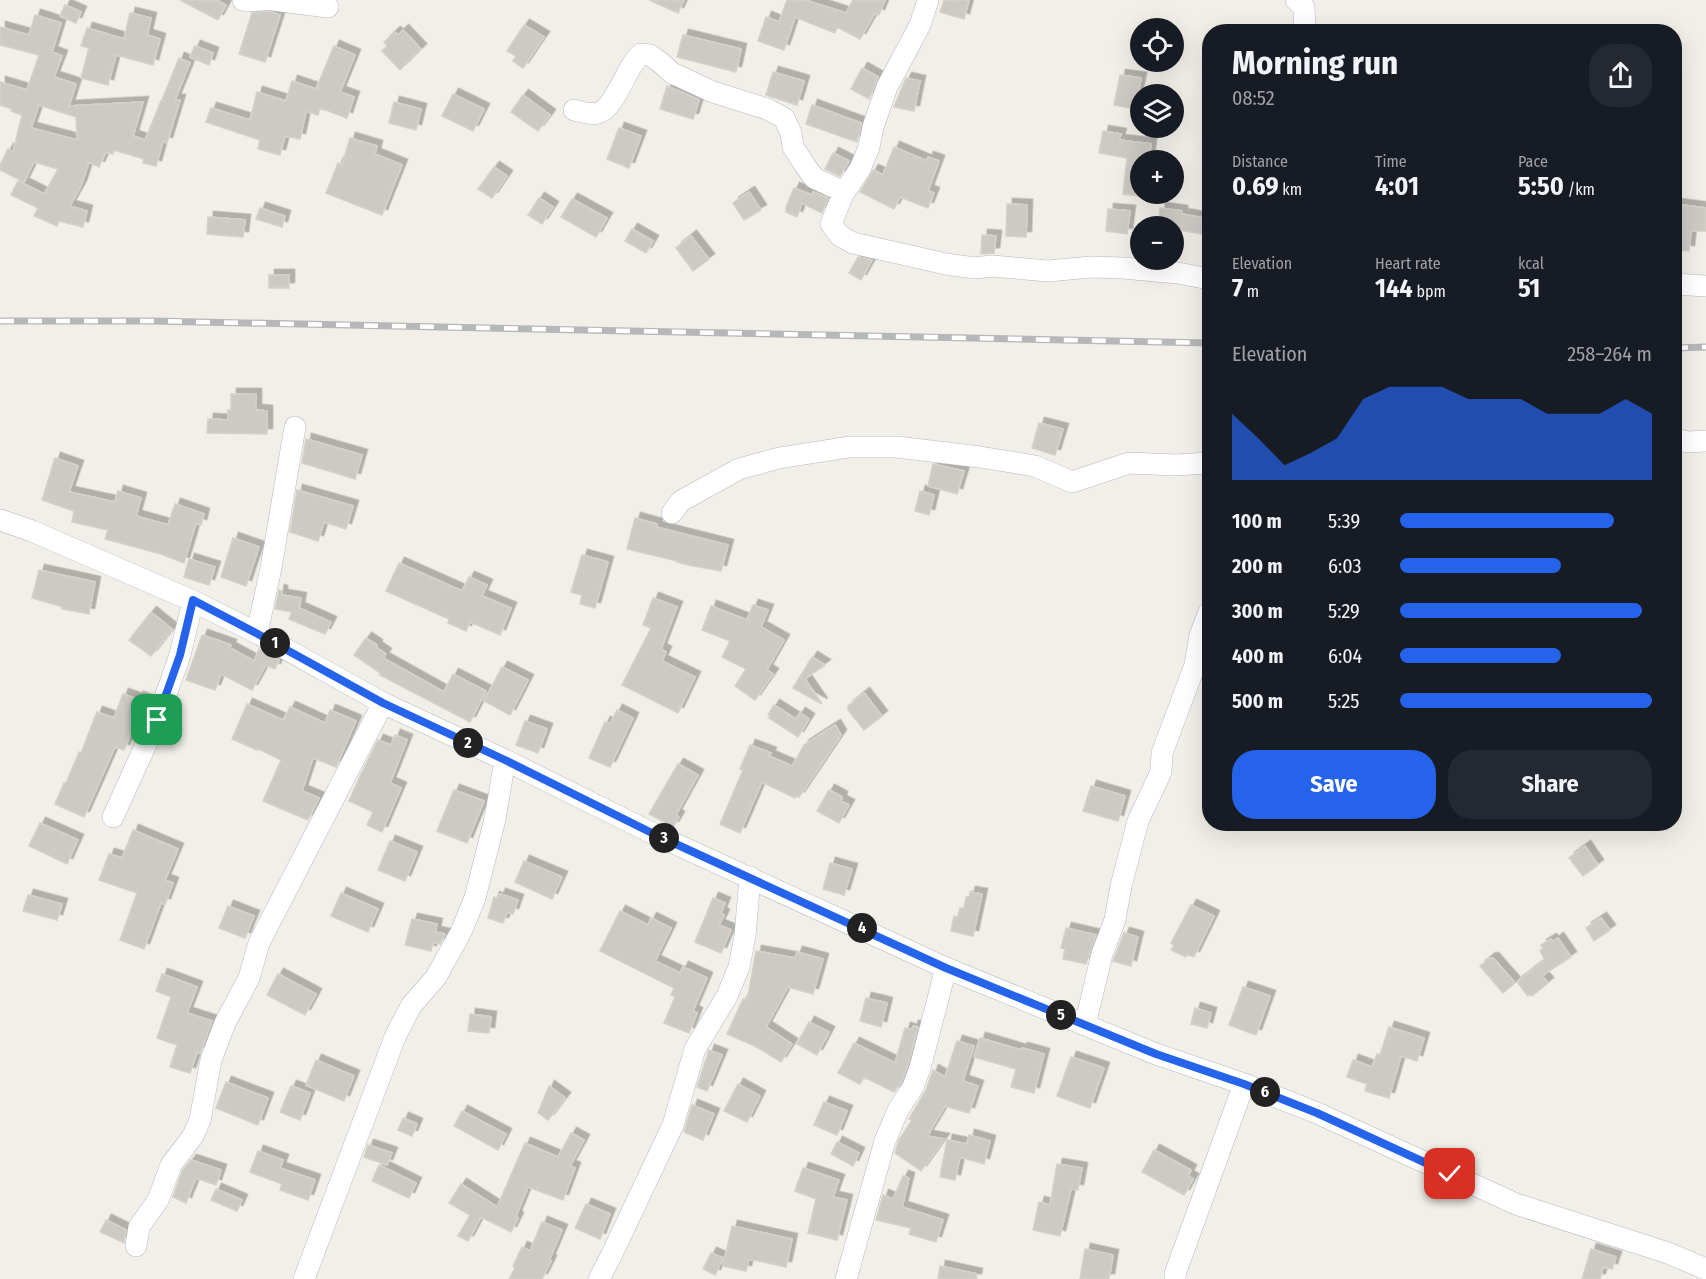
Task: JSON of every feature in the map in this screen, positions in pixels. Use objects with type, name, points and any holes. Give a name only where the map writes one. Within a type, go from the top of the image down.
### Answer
[{"type":"street","points":[[273,0],[328,8]]},
{"type":"street","points":[[928,0],[920,25],[887,87],[860,169],[843,194],[831,224],[840,236],[854,243],[896,253],[975,268],[992,266],[1048,271],[1091,267],[1123,268],[1202,278]]},
{"type":"street","points":[[1296,0],[1304,7],[1305,24]]},
{"type":"street","points":[[574,110],[598,113],[606,108],[637,58],[641,54],[650,55],[672,73],[713,92],[767,109],[784,118],[791,133],[793,147],[814,178],[840,190],[843,194]]},
{"type":"street","points":[[1682,284],[1706,286]]},
{"type":"street","points":[[256,633],[271,568],[295,427]]},
{"type":"street","points":[[1682,441],[1706,441]]},
{"type":"street","points":[[672,513],[681,501],[739,469],[779,458],[849,447],[897,447],[991,458],[1035,466],[1072,482],[1129,463],[1202,463]]},
{"type":"street","points":[[0,520],[32,531],[193,600],[383,703],[654,834],[946,968],[1156,1054],[1244,1084],[1317,1113],[1516,1204],[1658,1249],[1706,1269]]},
{"type":"street","points":[[113,817],[157,720],[180,655],[193,600]]},
{"type":"street","points":[[1085,1025],[1102,954],[1115,920],[1121,886],[1138,821],[1161,772],[1162,753],[1196,665],[1202,630]]},
{"type":"street","points":[[136,1246],[139,1227],[158,1200],[171,1165],[193,1136],[200,1120],[212,1060],[225,1023],[249,978],[259,943],[383,703]]},
{"type":"street","points":[[304,1279],[395,1037],[411,1006],[436,977],[461,932],[475,898],[495,819],[505,760]]},
{"type":"street","points":[[599,1279],[673,1125],[695,1049],[728,996],[739,967],[745,936],[750,877]]},
{"type":"street","points":[[846,1279],[885,1141],[898,1110],[913,1087],[920,1068],[946,968]]},
{"type":"street","points":[[1175,1279],[1244,1084]]},
{"type":"building","points":[[180,0],[216,0],[226,5],[218,20]]},
{"type":"building","points":[[649,0],[684,0],[678,13]]},
{"type":"building","points":[[787,0],[805,0],[846,13],[853,0],[885,0],[879,15],[875,13],[860,39],[837,27],[835,33],[795,17],[784,50],[758,41],[766,17],[779,22]]},
{"type":"building","points":[[944,0],[969,0],[964,19],[940,12]]},
{"type":"building","points":[[65,5],[81,12],[76,23],[60,16]]},
{"type":"building","points":[[268,11],[280,15],[265,62],[239,54],[252,13]]},
{"type":"building","points":[[130,13],[151,18],[147,35],[160,39],[153,65],[116,55],[108,85],[81,78],[89,48],[81,46],[87,28],[124,39]]},
{"type":"building","points":[[35,15],[61,23],[52,52],[62,56],[54,77],[76,84],[69,106],[143,102],[133,136],[145,140],[161,101],[166,101],[162,100],[179,58],[190,63],[175,100],[180,100],[167,143],[163,141],[156,166],[143,163],[144,159],[114,150],[113,154],[106,152],[99,167],[89,162],[81,186],[70,206],[87,211],[83,227],[59,221],[57,226],[34,216],[38,208],[11,195],[18,181],[44,194],[58,169],[34,162],[24,182],[0,170],[8,149],[13,152],[22,115],[0,105],[0,82],[27,90],[39,55],[0,45],[0,27],[29,35]],"holes":[[[39,105],[76,117],[77,140],[31,128]]]},
{"type":"building","points":[[524,25],[544,37],[523,68],[513,61],[516,56],[507,51]]},
{"type":"building","points":[[403,30],[421,49],[400,70],[382,51],[387,46],[384,42],[395,32],[398,35]]},
{"type":"building","points":[[683,35],[741,49],[736,72],[677,57]]},
{"type":"building","points":[[195,46],[213,53],[209,65],[190,57]]},
{"type":"building","points":[[334,46],[355,55],[340,92],[354,97],[347,118],[320,108],[318,115],[306,111],[300,139],[285,136],[280,155],[258,149],[260,140],[206,122],[211,108],[250,120],[257,92],[286,101],[292,81],[316,89]]},
{"type":"building","points":[[862,68],[878,77],[869,99],[851,89]]},
{"type":"building","points":[[773,72],[804,81],[797,105],[766,95]]},
{"type":"building","points":[[1120,75],[1141,78],[1140,84],[1130,84],[1130,108],[1114,105]]},
{"type":"building","points":[[906,78],[920,81],[914,111],[894,107]]},
{"type":"building","points":[[667,86],[699,100],[693,119],[660,109]]},
{"type":"building","points":[[453,94],[484,109],[473,131],[442,116]]},
{"type":"building","points":[[523,95],[550,115],[538,131],[511,112]]},
{"type":"building","points":[[394,102],[421,109],[416,130],[389,123]]},
{"type":"building","points":[[812,105],[861,123],[857,142],[806,124]]},
{"type":"building","points":[[619,128],[641,136],[629,168],[607,159]]},
{"type":"building","points":[[1103,131],[1121,134],[1119,140],[1151,144],[1150,150],[1130,150],[1130,195],[1123,194],[1127,158],[1099,153]]},
{"type":"building","points":[[350,138],[377,146],[375,154],[402,165],[382,215],[326,193],[338,163],[342,165]]},
{"type":"building","points":[[894,147],[927,161],[928,157],[939,161],[928,191],[934,193],[928,208],[900,197],[894,209],[860,192],[873,170],[883,175]]},
{"type":"building","points":[[833,153],[849,161],[840,176],[825,169]]},
{"type":"building","points":[[494,167],[507,176],[492,198],[478,189]]},
{"type":"building","points":[[794,188],[828,198],[822,213],[802,203],[797,217],[786,212]]},
{"type":"building","points":[[749,192],[761,210],[744,220],[733,203]]},
{"type":"building","points":[[539,198],[553,207],[542,224],[528,215]]},
{"type":"building","points":[[572,199],[607,218],[596,237],[561,217]]},
{"type":"building","points":[[1007,204],[1027,205],[1026,237],[1006,236]]},
{"type":"building","points":[[1682,205],[1706,208],[1706,231],[1691,231],[1689,251],[1682,251]]},
{"type":"building","points":[[260,208],[285,216],[282,227],[256,219]]},
{"type":"building","points":[[1160,208],[1182,211],[1182,214],[1202,218],[1202,234],[1184,231],[1184,216],[1159,216]]},
{"type":"building","points":[[1108,209],[1130,211],[1127,234],[1106,231]]},
{"type":"building","points":[[208,217],[245,220],[243,237],[207,234]]},
{"type":"building","points":[[632,229],[653,241],[646,253],[625,241]]},
{"type":"building","points":[[982,235],[996,236],[994,253],[981,254]]},
{"type":"building","points":[[691,236],[709,259],[693,271],[676,248]]},
{"type":"building","points":[[858,257],[872,260],[861,280],[849,273]]},
{"type":"building","points":[[269,275],[289,275],[289,288],[269,288]]},
{"type":"building","points":[[231,394],[256,394],[256,410],[267,411],[267,434],[207,433],[208,419],[228,420],[228,410],[231,410]]},
{"type":"building","points":[[1039,423],[1063,429],[1055,455],[1032,448]]},
{"type":"building","points":[[306,439],[362,455],[355,479],[302,463]]},
{"type":"building","points":[[55,458],[78,466],[69,492],[115,502],[118,491],[141,498],[136,516],[168,525],[175,504],[204,514],[201,525],[196,523],[184,563],[161,554],[105,539],[108,530],[72,522],[74,511],[42,500]]},
{"type":"building","points":[[933,464],[964,471],[957,494],[928,486]]},
{"type":"building","points":[[297,490],[353,506],[346,529],[324,522],[318,541],[290,532]]},
{"type":"building","points":[[920,491],[934,495],[929,515],[915,511]]},
{"type":"building","points":[[635,518],[657,524],[656,527],[728,545],[721,571],[627,549]]},
{"type":"building","points":[[233,538],[259,547],[246,586],[221,577]]},
{"type":"building","points":[[582,555],[608,562],[595,608],[580,604],[582,595],[571,592]]},
{"type":"building","points":[[189,559],[215,567],[209,585],[184,577]]},
{"type":"building","points":[[399,563],[462,591],[469,577],[487,585],[482,596],[511,608],[500,635],[470,622],[466,631],[448,623],[449,619],[386,591]]},
{"type":"building","points":[[39,570],[95,582],[89,614],[62,609],[63,607],[32,598]]},
{"type":"building","points":[[279,590],[282,591],[282,595],[301,598],[299,608],[331,622],[325,634],[289,619],[292,612],[275,609]]},
{"type":"building","points":[[653,598],[677,607],[661,649],[666,652],[662,661],[695,677],[678,713],[622,685],[651,628],[643,625]]},
{"type":"building","points":[[753,605],[768,610],[761,627],[784,640],[767,670],[773,674],[755,700],[735,686],[746,669],[722,657],[730,641],[702,630],[711,606],[747,620]]},
{"type":"building","points":[[151,612],[172,629],[151,656],[129,640]]},
{"type":"building","points":[[202,635],[231,645],[230,648],[254,661],[259,649],[279,660],[275,669],[266,665],[252,690],[221,674],[215,690],[186,680]]},
{"type":"building","points":[[366,638],[386,654],[383,658],[444,692],[453,674],[486,691],[470,722],[380,675],[354,655]]},
{"type":"building","points":[[812,657],[825,665],[805,679],[822,704],[793,688]]},
{"type":"building","points":[[502,667],[528,680],[510,715],[484,701]]},
{"type":"building","points":[[864,693],[882,716],[864,730],[848,710],[848,706]]},
{"type":"building","points":[[123,694],[150,702],[141,724],[136,722],[124,750],[115,747],[84,817],[55,804],[79,752],[81,753],[97,712],[114,718]]},
{"type":"building","points":[[247,704],[283,720],[290,707],[325,723],[330,710],[356,721],[336,767],[313,758],[302,791],[319,798],[308,820],[263,801],[281,760],[232,739]]},
{"type":"building","points":[[774,705],[796,719],[800,713],[809,719],[798,737],[769,718],[768,715]]},
{"type":"building","points":[[617,710],[633,718],[610,767],[589,758],[605,722],[610,724]]},
{"type":"building","points":[[525,721],[547,729],[538,753],[516,745]]},
{"type":"building","points":[[835,725],[841,735],[799,797],[795,798],[762,782],[740,833],[720,824],[743,770],[740,769],[750,745],[771,753],[769,756],[792,766],[804,745]]},
{"type":"building","points":[[395,735],[407,740],[390,783],[401,788],[382,832],[367,825],[373,812],[349,801],[378,740],[391,745]]},
{"type":"building","points":[[678,764],[698,775],[676,815],[679,817],[673,827],[649,814]]},
{"type":"building","points":[[1091,786],[1125,796],[1118,821],[1083,811]]},
{"type":"building","points":[[454,790],[484,801],[467,843],[437,831]]},
{"type":"building","points":[[829,790],[842,797],[841,801],[849,805],[839,823],[817,811]]},
{"type":"building","points":[[40,823],[78,840],[67,864],[29,846]]},
{"type":"building","points":[[133,830],[178,849],[165,880],[173,883],[165,904],[161,903],[144,949],[120,940],[137,893],[99,880],[109,854],[122,858]]},
{"type":"building","points":[[390,841],[417,852],[405,881],[378,870]]},
{"type":"building","points":[[1585,846],[1598,865],[1583,876],[1569,858]]},
{"type":"building","points":[[524,861],[562,877],[552,899],[515,882]]},
{"type":"building","points":[[830,863],[852,869],[844,895],[823,889]]},
{"type":"building","points":[[970,892],[982,894],[973,936],[951,931],[954,916],[958,917],[960,908],[964,908],[966,897],[969,897]]},
{"type":"building","points":[[341,893],[378,909],[368,932],[331,916]]},
{"type":"building","points":[[500,894],[518,900],[513,914],[507,912],[503,923],[488,918],[494,897],[498,899]]},
{"type":"building","points":[[28,895],[62,904],[57,920],[23,911]]},
{"type":"building","points":[[713,898],[725,903],[721,913],[724,915],[719,925],[731,930],[721,953],[695,942]]},
{"type":"building","points":[[1191,905],[1214,916],[1194,957],[1187,954],[1186,957],[1171,950],[1174,945],[1171,943]]},
{"type":"building","points":[[228,906],[254,916],[245,938],[219,928]]},
{"type":"building","points":[[620,911],[648,925],[651,918],[671,928],[655,961],[680,973],[683,967],[707,978],[693,1011],[697,1013],[689,1033],[664,1023],[675,997],[671,995],[674,988],[600,951]]},
{"type":"building","points":[[1601,918],[1610,930],[1594,941],[1586,928]]},
{"type":"building","points":[[412,919],[437,924],[435,932],[445,934],[440,944],[433,942],[431,951],[405,945]]},
{"type":"building","points":[[1066,928],[1096,935],[1086,964],[1063,959],[1065,949],[1061,948]]},
{"type":"building","points":[[1124,933],[1138,937],[1131,966],[1113,961]]},
{"type":"building","points":[[1558,938],[1571,957],[1544,974],[1543,977],[1548,983],[1532,996],[1530,994],[1528,996],[1517,982],[1545,960],[1540,951],[1543,948],[1541,945]]},
{"type":"building","points":[[756,951],[795,958],[797,952],[823,959],[813,994],[788,987],[766,1027],[792,1044],[781,1062],[755,1046],[727,1034],[743,999],[747,1001]]},
{"type":"building","points":[[1493,958],[1515,983],[1503,993],[1480,966]]},
{"type":"building","points":[[162,974],[197,987],[187,1013],[212,1021],[190,1073],[170,1067],[177,1045],[157,1038],[171,997],[156,991]]},
{"type":"building","points":[[278,974],[316,994],[305,1015],[267,995]]},
{"type":"building","points":[[1243,987],[1270,996],[1256,1035],[1229,1025]]},
{"type":"building","points":[[866,998],[887,1003],[881,1027],[860,1021]]},
{"type":"building","points":[[1195,1008],[1211,1013],[1207,1028],[1191,1024]]},
{"type":"building","points":[[470,1014],[491,1017],[489,1033],[468,1031]]},
{"type":"building","points":[[809,1022],[829,1032],[817,1055],[797,1044]]},
{"type":"building","points":[[913,1026],[918,1027],[908,1064],[902,1081],[894,1092],[864,1077],[860,1084],[838,1073],[854,1043],[895,1063],[905,1028],[912,1030]]},
{"type":"building","points":[[1389,1027],[1424,1038],[1417,1061],[1401,1056],[1389,1098],[1365,1091],[1367,1084],[1347,1077],[1353,1060],[1372,1067],[1377,1054],[1380,1055]]},
{"type":"building","points":[[980,1038],[1044,1054],[1034,1093],[1011,1087],[1016,1069],[974,1057]]},
{"type":"building","points":[[957,1041],[974,1046],[963,1081],[978,1086],[969,1113],[945,1106],[927,1136],[944,1139],[921,1171],[895,1153],[899,1140],[912,1120],[909,1119],[926,1090],[933,1070],[945,1077]]},
{"type":"building","points":[[709,1050],[722,1055],[707,1091],[697,1087]]},
{"type":"building","points":[[1071,1057],[1104,1068],[1090,1108],[1057,1096]]},
{"type":"building","points":[[316,1060],[354,1076],[344,1101],[306,1085]]},
{"type":"building","points":[[226,1082],[268,1098],[258,1125],[216,1108]]},
{"type":"building","points":[[738,1084],[760,1096],[747,1122],[724,1111]]},
{"type":"building","points":[[291,1086],[310,1093],[300,1120],[280,1112]]},
{"type":"building","points":[[549,1086],[565,1098],[548,1120],[538,1113]]},
{"type":"building","points":[[824,1102],[847,1111],[837,1135],[814,1125]]},
{"type":"building","points":[[692,1105],[714,1114],[703,1140],[684,1132]]},
{"type":"building","points":[[462,1111],[506,1134],[498,1150],[454,1126]]},
{"type":"building","points":[[403,1118],[417,1124],[412,1136],[398,1130]]},
{"type":"building","points":[[571,1133],[584,1140],[570,1166],[575,1168],[563,1200],[528,1187],[511,1232],[481,1217],[468,1241],[458,1236],[470,1215],[449,1203],[461,1184],[497,1207],[525,1143],[558,1157]]},
{"type":"building","points":[[969,1135],[990,1141],[984,1164],[960,1157],[955,1180],[940,1177],[947,1140],[967,1144]]},
{"type":"building","points":[[837,1142],[859,1153],[853,1166],[831,1154]]},
{"type":"building","points":[[368,1145],[392,1153],[387,1165],[364,1157]]},
{"type":"building","points":[[1154,1150],[1191,1170],[1188,1176],[1193,1179],[1184,1195],[1142,1172]]},
{"type":"building","points":[[258,1151],[283,1160],[280,1168],[315,1180],[308,1200],[280,1190],[282,1184],[250,1172]]},
{"type":"building","points":[[191,1160],[221,1170],[216,1185],[196,1178],[186,1203],[173,1197],[182,1171]]},
{"type":"building","points":[[1057,1164],[1082,1168],[1078,1190],[1071,1189],[1060,1236],[1033,1230],[1039,1202],[1050,1205]]},
{"type":"building","points":[[379,1165],[416,1183],[409,1198],[372,1181]]},
{"type":"building","points":[[803,1168],[839,1180],[833,1197],[847,1200],[837,1240],[808,1233],[816,1199],[795,1191]]},
{"type":"building","points":[[903,1176],[909,1178],[902,1207],[943,1220],[936,1242],[909,1234],[911,1228],[876,1220],[883,1195],[893,1199]]},
{"type":"building","points":[[216,1189],[242,1200],[237,1211],[211,1200]]},
{"type":"building","points":[[586,1204],[610,1214],[600,1239],[575,1228]]},
{"type":"building","points":[[106,1220],[126,1230],[124,1243],[100,1232]]},
{"type":"building","points":[[542,1222],[562,1230],[542,1279],[509,1279],[522,1247],[530,1251]]},
{"type":"building","points":[[732,1226],[792,1239],[786,1267],[749,1259],[746,1271],[723,1266]]},
{"type":"building","points":[[1085,1249],[1113,1255],[1109,1279],[1080,1279]]},
{"type":"building","points":[[1591,1249],[1616,1257],[1612,1269],[1603,1267],[1600,1279],[1582,1279]]},
{"type":"building","points":[[711,1253],[723,1258],[715,1275],[703,1269]]},
{"type":"building","points":[[940,1266],[977,1274],[976,1279],[938,1279]]},
{"type":"railway","points":[[0,321],[153,321],[1202,343]]},
{"type":"railway","points":[[1682,348],[1706,347]]},
{"type":"route","points":[[157,720],[180,655],[193,600],[383,703],[654,834],[946,968],[1156,1054],[1244,1084],[1317,1113],[1450,1174]]}]
